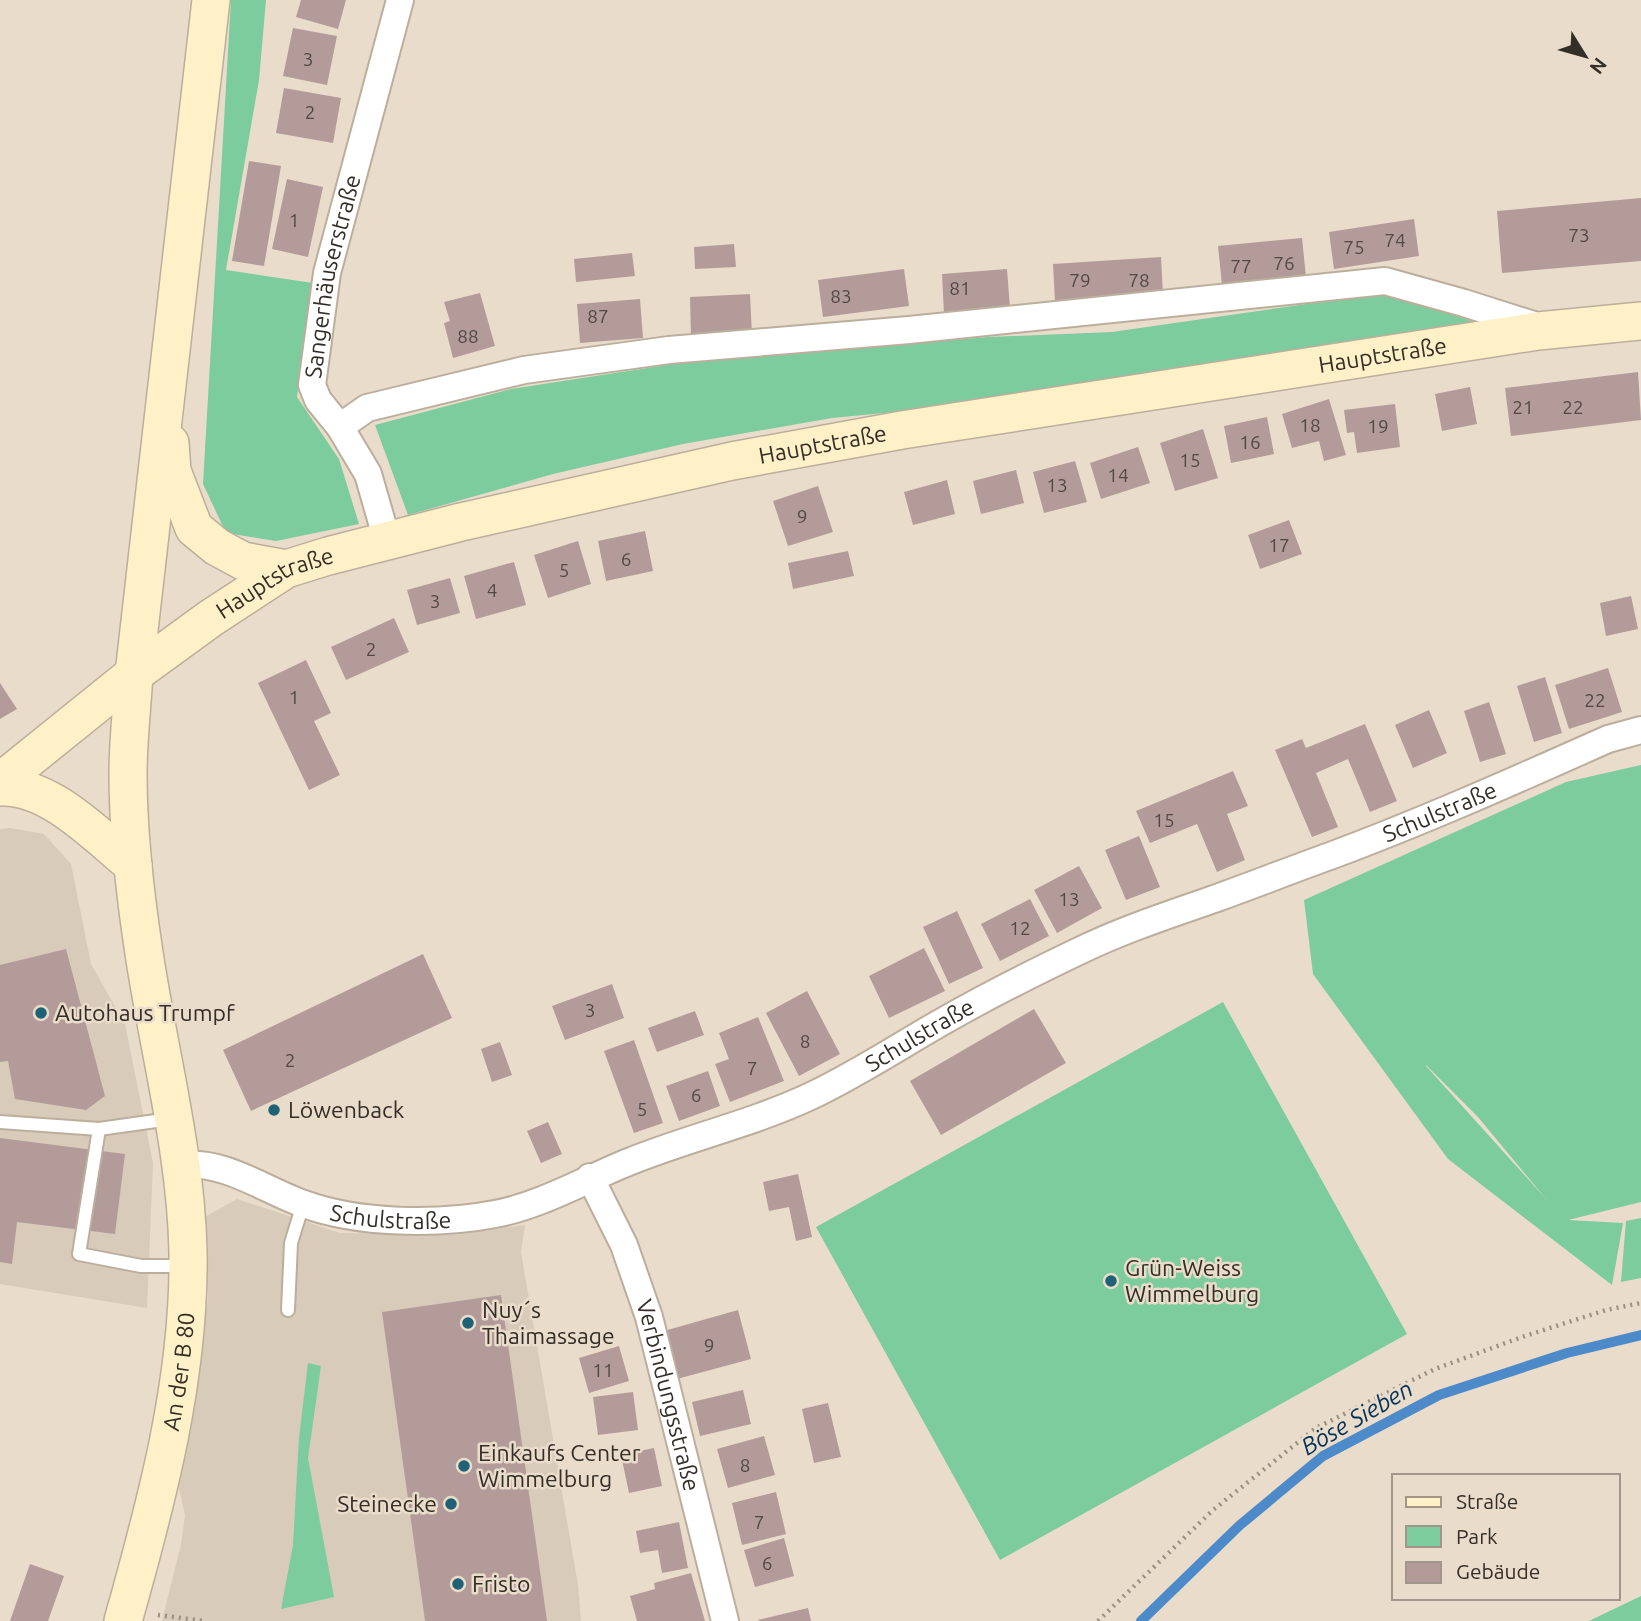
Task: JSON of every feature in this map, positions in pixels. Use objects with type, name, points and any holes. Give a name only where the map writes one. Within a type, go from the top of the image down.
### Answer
[{"type":"main road","points":[[211,0],[166,387],[172,471],[194,528],[217,547],[243,561],[286,569]]},
{"type":"main road","name":"Hauptstraße","points":[[0,782],[134,674],[211,618],[286,569],[387,540],[732,461],[889,432],[1551,330],[1641,321]]},
{"type":"main road","name":"An der B 80","points":[[125,1614],[162,1470],[175,1405],[184,1340],[188,1266],[181,1165],[144,952],[133,865],[128,772],[134,674],[166,387]]},
{"type":"main road","points":[[0,787],[22,788],[53,801],[133,865]]},
{"type":"street","name":"Sangerhäuserstraße","points":[[387,540],[368,474],[340,427],[318,400],[312,385],[327,273],[400,0]]},
{"type":"street","name":"Hauptstraße","points":[[340,427],[367,408],[524,370],[669,350],[909,330],[1385,281],[1551,330]]},
{"type":"street","name":"Schulstraße","points":[[181,1165],[207,1165],[247,1178],[303,1204],[332,1213],[371,1220],[447,1219],[495,1214],[529,1205],[590,1177],[680,1142],[761,1117],[810,1096],[855,1074],[942,1022],[1010,986],[1143,922],[1344,850],[1608,740],[1641,730]]},
{"type":"street","name":"Verbindungsstraße","points":[[590,1177],[624,1245],[649,1317],[725,1621]]},
{"type":"lane","points":[[0,1122],[99,1129],[174,1119]]},
{"type":"lane","points":[[99,1129],[79,1254],[141,1266],[188,1266]]},
{"type":"lane","points":[[288,1310],[291,1243],[303,1204]]},
{"type":"path","points":[[1098,1621],[1213,1510],[1316,1428],[1448,1365],[1558,1325],[1606,1310],[1641,1304]]},
{"type":"path","points":[[125,1614],[204,1621]]},
{"type":"shaded area","points":[[10,828],[44,834],[71,864],[91,964],[125,1024],[153,1163],[147,1308],[0,1284],[0,829]]},
{"type":"shaded area","points":[[237,1199],[340,1233],[456,1235],[525,1225],[521,1252],[578,1585],[581,1621],[162,1621],[181,1545],[185,1515],[178,1484],[198,1376],[208,1298],[203,1218]]},
{"type":"green space","points":[[231,0],[266,0],[259,80],[226,270],[313,283],[297,397],[339,459],[359,524],[276,541],[226,533],[203,484]]},
{"type":"green space","points":[[1389,292],[1480,324],[958,406],[832,418],[683,444],[553,474],[408,515],[375,425],[511,389],[680,363],[989,337],[1112,332]]},
{"type":"green space","points":[[1641,765],[1641,1202],[1568,1220],[1623,1223],[1612,1285],[1448,1159],[1313,974],[1304,900],[1566,782]],"holes":[[[1426,1065],[1478,1117],[1546,1199]]]},
{"type":"green space","name":"Grün-Weiss Wimmelburg","points":[[1223,1002],[1407,1334],[1000,1560],[816,1227]]},
{"type":"green space","points":[[1641,1218],[1641,1278],[1621,1282],[1626,1221]]},
{"type":"green space","points":[[308,1363],[321,1366],[308,1458],[334,1597],[281,1609],[293,1545],[299,1438]]},
{"type":"green space","points":[[1641,1596],[1641,1621],[1589,1621]]},
{"type":"building","points":[[301,0],[346,0],[338,29],[296,17]]},
{"type":"building","points":[[293,28],[337,36],[327,85],[283,76]]},
{"type":"building","points":[[284,88],[341,98],[333,143],[276,133]]},
{"type":"building","points":[[249,161],[281,166],[264,266],[232,261]]},
{"type":"building","points":[[287,179],[323,187],[308,257],[272,249]]},
{"type":"building","points":[[1641,198],[1641,261],[1502,273],[1497,211]]},
{"type":"building","points":[[1414,219],[1419,256],[1334,269],[1329,232]]},
{"type":"building","points":[[1302,238],[1306,277],[1222,285],[1218,246]]},
{"type":"building","points":[[734,244],[736,267],[695,269],[694,247]]},
{"type":"building","points":[[632,253],[635,276],[576,282],[574,259]]},
{"type":"building","points":[[1161,257],[1163,295],[1055,302],[1053,264]]},
{"type":"building","points":[[904,269],[909,306],[823,317],[818,280]]},
{"type":"building","points":[[1007,269],[1010,308],[944,314],[942,274]]},
{"type":"building","points":[[480,293],[495,346],[453,358],[444,323],[450,321],[444,302]]},
{"type":"building","points":[[750,294],[752,335],[691,337],[690,297]]},
{"type":"building","points":[[640,299],[643,338],[580,343],[577,304]]},
{"type":"building","points":[[1638,372],[1641,420],[1511,436],[1505,388]]},
{"type":"building","points":[[1470,387],[1477,424],[1442,431],[1435,394]]},
{"type":"building","points":[[1329,399],[1346,455],[1324,461],[1319,441],[1292,448],[1282,414]]},
{"type":"building","points":[[1395,404],[1400,447],[1357,453],[1354,432],[1347,433],[1344,410]]},
{"type":"building","points":[[1267,417],[1274,454],[1231,463],[1224,426]]},
{"type":"building","points":[[1203,429],[1218,478],[1175,491],[1160,443]]},
{"type":"building","points":[[1138,447],[1150,483],[1101,499],[1090,463]]},
{"type":"building","points":[[1075,461],[1087,502],[1044,513],[1033,472]]},
{"type":"building","points":[[1016,470],[1024,503],[981,514],[973,481]]},
{"type":"building","points":[[947,480],[955,514],[913,525],[904,492]]},
{"type":"building","points":[[818,486],[833,532],[788,546],[773,501]]},
{"type":"building","points":[[1289,520],[1302,554],[1260,569],[1248,535]]},
{"type":"building","points":[[645,531],[653,571],[606,581],[598,541]]},
{"type":"building","points":[[578,541],[591,584],[548,598],[534,555]]},
{"type":"building","points":[[848,551],[854,576],[793,589],[788,563]]},
{"type":"building","points":[[514,562],[526,605],[476,619],[464,576]]},
{"type":"building","points":[[450,578],[460,613],[417,625],[407,590]]},
{"type":"building","points":[[1631,596],[1638,629],[1606,636],[1600,603]]},
{"type":"building","points":[[394,618],[409,652],[346,680],[331,647]]},
{"type":"building","points":[[306,660],[331,713],[314,721],[340,775],[309,790],[258,683]]},
{"type":"building","points":[[1608,668],[1622,712],[1569,729],[1555,685]]},
{"type":"building","points":[[1545,677],[1562,733],[1534,742],[1517,686]]},
{"type":"building","points":[[0,683],[17,709],[0,719]]},
{"type":"building","points":[[1489,702],[1506,754],[1480,762],[1464,711]]},
{"type":"building","points":[[1429,710],[1447,753],[1413,768],[1395,725]]},
{"type":"building","points":[[1365,724],[1397,801],[1370,812],[1348,759],[1316,773],[1338,827],[1312,837],[1275,750],[1302,739],[1306,748]]},
{"type":"building","points":[[1233,771],[1248,806],[1227,814],[1245,860],[1217,872],[1197,824],[1150,843],[1136,811]]},
{"type":"building","points":[[1139,836],[1160,887],[1126,900],[1105,850]]},
{"type":"building","points":[[1079,866],[1102,908],[1057,933],[1034,890]]},
{"type":"building","points":[[1030,899],[1049,936],[1000,961],[981,924]]},
{"type":"building","points":[[957,911],[983,968],[949,984],[923,927]]},
{"type":"building","points":[[924,948],[945,991],[889,1018],[869,976]]},
{"type":"building","name":"Autohaus Trumpf","points":[[66,949],[105,1096],[86,1110],[15,1099],[8,1061],[0,1062],[0,965]]},
{"type":"building","points":[[423,954],[452,1018],[251,1111],[223,1050]]},
{"type":"building","points":[[612,984],[624,1018],[565,1040],[552,1006]]},
{"type":"building","points":[[807,991],[840,1054],[799,1076],[766,1013]]},
{"type":"building","points":[[1034,1009],[1066,1063],[941,1135],[910,1081]]},
{"type":"building","points":[[695,1011],[704,1035],[657,1052],[648,1028]]},
{"type":"building","points":[[758,1017],[784,1081],[730,1102],[715,1064],[729,1059],[719,1033]]},
{"type":"building","points":[[634,1040],[663,1123],[634,1133],[604,1051]]},
{"type":"building","points":[[500,1042],[512,1075],[492,1082],[481,1049]]},
{"type":"building","points":[[708,1071],[720,1106],[679,1121],[666,1086]]},
{"type":"building","points":[[548,1122],[562,1154],[541,1163],[527,1131]]},
{"type":"building","points":[[0,1138],[125,1154],[115,1234],[17,1222],[12,1264],[0,1262]]},
{"type":"building","points":[[798,1174],[812,1237],[796,1241],[789,1207],[769,1211],[763,1182]]},
{"type":"building","name":"Einkaufs Center Wimmelburg","points":[[501,1295],[547,1621],[425,1621],[382,1312]]},
{"type":"building","points":[[738,1310],[751,1359],[677,1379],[664,1331]]},
{"type":"building","points":[[619,1346],[629,1381],[589,1393],[579,1358]]},
{"type":"building","points":[[743,1390],[751,1424],[700,1436],[692,1402]]},
{"type":"building","points":[[633,1392],[638,1430],[598,1435],[593,1397]]},
{"type":"building","points":[[828,1403],[841,1457],[814,1463],[802,1409]]},
{"type":"building","points":[[764,1436],[775,1475],[728,1488],[717,1449]]},
{"type":"building","points":[[654,1448],[662,1486],[629,1493],[621,1455]]},
{"type":"building","points":[[776,1492],[786,1534],[742,1545],[732,1503]]},
{"type":"building","points":[[679,1522],[688,1568],[662,1573],[658,1550],[640,1553],[636,1531]]},
{"type":"building","points":[[784,1538],[794,1576],[755,1587],[744,1550]]},
{"type":"building","points":[[30,1564],[64,1576],[48,1621],[10,1621]]},
{"type":"building","points":[[691,1573],[705,1621],[637,1621],[630,1596],[655,1589],[654,1583]]},
{"type":"building","points":[[808,1608],[811,1621],[758,1620]]},
{"type":"waterway","name":"Böse Sieben","points":[[1141,1621],[1240,1525],[1323,1456],[1439,1395],[1567,1353],[1641,1335]]},
{"type":"place","name":"Autohaus Trumpf","points":[[41,1013]]},
{"type":"place","name":"Löwenback","points":[[274,1110]]},
{"type":"place","name":"Grün-Weiss Wimmelburg","points":[[1111,1281]]},
{"type":"place","name":"Nuy´s Thaimassage","points":[[468,1323]]},
{"type":"place","name":"Einkaufs Center Wimmelburg","points":[[464,1466]]},
{"type":"place","name":"Steinecke","points":[[451,1504]]},
{"type":"place","name":"Fristo","points":[[458,1584]]}]
